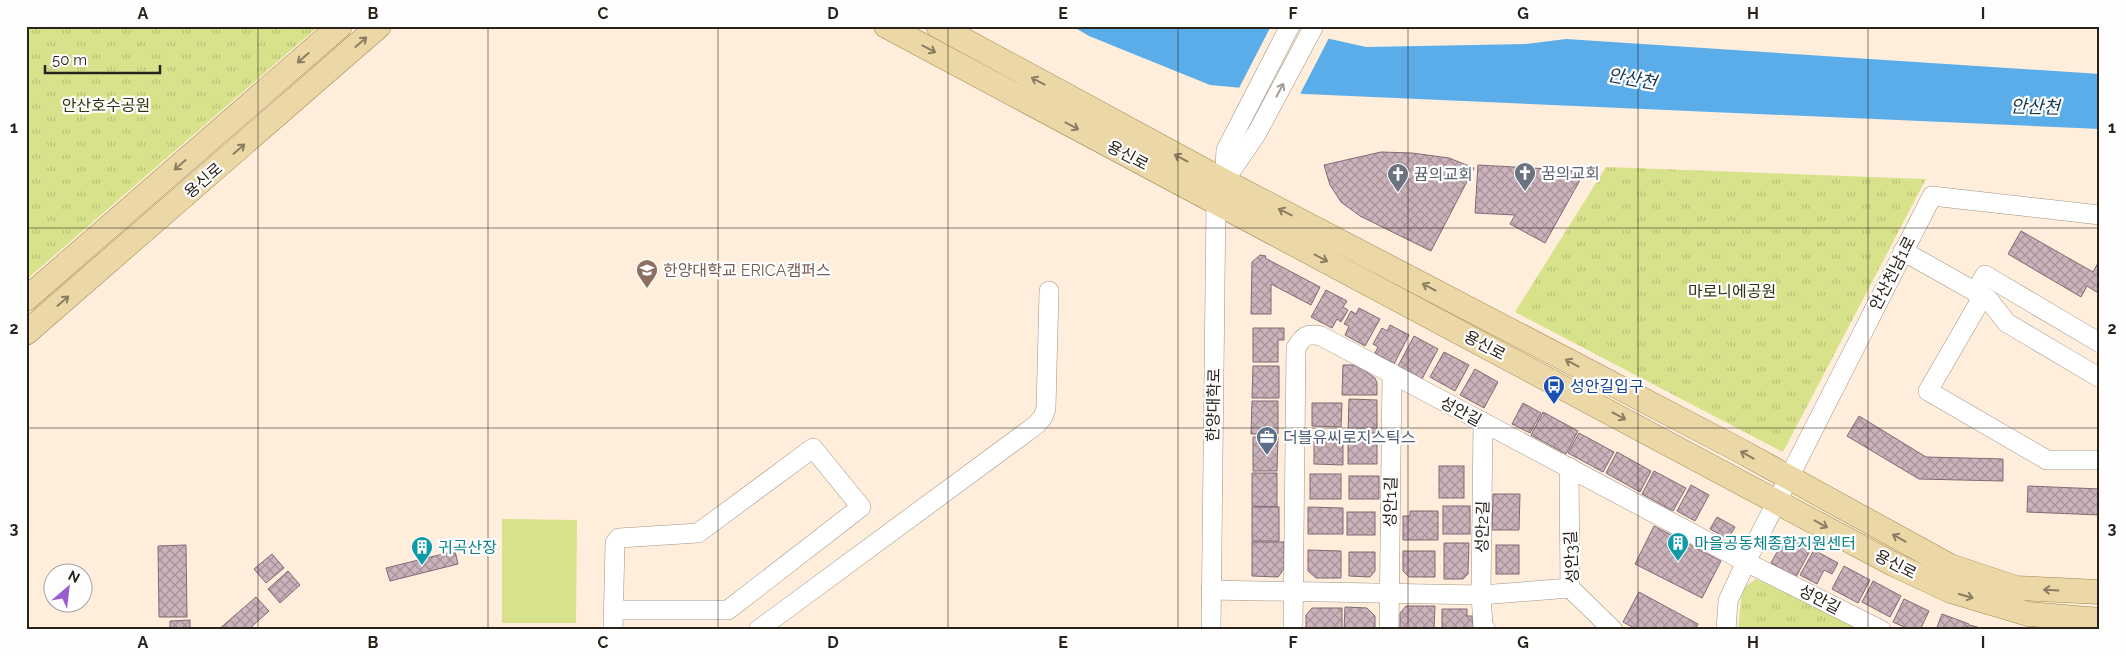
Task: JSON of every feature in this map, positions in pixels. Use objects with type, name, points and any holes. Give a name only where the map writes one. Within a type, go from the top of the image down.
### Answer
[{"type":"main road","name":"용신로","points":[[26,299],[340,26]]},
{"type":"main road","name":"용신로","points":[[26,333],[379,26]]},
{"type":"main road","name":"용신로","points":[[886,26],[1790,478],[1950,566],[2016,588],[2100,592]]},
{"type":"main road","name":"용신로","points":[[938,26],[1220,192],[1893,564],[1951,591],[2028,614],[2100,620]]},
{"type":"street","name":"한양대학로","points":[[1211,630],[1220,192],[1226,150],[1290,26]]},
{"type":"street","points":[[1220,192],[1257,133],[1314,26]]},
{"type":"street","name":"안산천남1로","points":[[1726,630],[1728,601],[1746,562],[1932,196],[2100,216]]},
{"type":"street","points":[[1903,251],[1979,294],[1988,300],[2007,322],[2100,378]]},
{"type":"street","points":[[2100,342],[1985,275],[1979,294],[1928,391],[2047,460],[2100,460]]},
{"type":"street","points":[[758,630],[1036,425],[1043,417],[1046,408],[1049,291]]},
{"type":"street","name":"성안길","points":[[1293,630],[1296,348],[1302,337],[1310,334],[1321,336],[1746,562],[1881,630]]},
{"type":"street","name":"성안1길","points":[[1389,630],[1392,374]]},
{"type":"street","name":"성안2길","points":[[1483,422],[1481,595],[1483,626],[1486,630]]},
{"type":"street","points":[[613,630],[615,543],[619,538],[698,533],[810,449],[816,449],[861,507],[728,610],[614,610]]},
{"type":"street","name":"성안3길","points":[[1569,467],[1570,588],[1613,630]]},
{"type":"street","points":[[1211,590],[1481,595],[1570,588]]},
{"type":"green space","name":"안산호수공원","points":[[26,26],[319,26],[26,280]]},
{"type":"green space","name":"마로니에공원","points":[[1606,167],[1926,179],[1783,452],[1515,312]]},
{"type":"green space","points":[[502,519],[577,520],[576,623],[502,623]]},
{"type":"green space","points":[[1756,579],[1866,630],[1738,630],[1742,589]]},
{"type":"water","name":"안산천","points":[[1072,26],[1272,26],[1366,47],[1526,44],[1566,39],[2100,74],[2100,129],[1305,94],[1210,85],[1089,36]]},
{"type":"pier","points":[[1271,26],[1284,26],[1330,36],[1299,96],[1238,90]]},
{"type":"building","name":"뀸의교회","points":[[1381,152],[1412,153],[1449,158],[1474,168],[1431,251],[1360,216],[1341,202],[1330,185],[1324,165]]},
{"type":"building","name":"꿈의교회","points":[[1478,165],[1585,171],[1545,243],[1510,224],[1515,215],[1475,213]]},
{"type":"building","points":[[2021,231],[2093,272],[2098,263],[2100,264],[2100,294],[2087,286],[2081,297],[2008,254]]},
{"type":"building","points":[[1260,255],[1266,256],[1265,258],[1320,287],[1311,305],[1271,284],[1271,314],[1251,314],[1252,262]]},
{"type":"building","points":[[1326,290],[1347,301],[1343,307],[1348,310],[1341,322],[1337,319],[1332,328],[1311,317]]},
{"type":"building","points":[[1359,308],[1380,319],[1365,346],[1345,335],[1349,326],[1344,324],[1351,311],[1356,314]]},
{"type":"building","points":[[1390,325],[1409,335],[1394,364],[1375,353],[1378,347],[1373,344],[1382,328],[1387,331]]},
{"type":"building","points":[[1253,328],[1284,328],[1284,340],[1278,340],[1278,362],[1253,362]]},
{"type":"building","points":[[1414,336],[1438,349],[1422,379],[1398,366]]},
{"type":"building","points":[[1444,352],[1469,365],[1455,391],[1430,377]]},
{"type":"building","points":[[1343,365],[1357,365],[1375,378],[1377,395],[1342,395]]},
{"type":"building","points":[[1253,366],[1279,366],[1279,398],[1252,398]]},
{"type":"building","points":[[1475,369],[1498,382],[1484,408],[1460,395]]},
{"type":"building","points":[[1349,399],[1377,400],[1377,433],[1348,433]]},
{"type":"building","points":[[1252,401],[1278,401],[1278,434],[1251,434]]},
{"type":"building","points":[[1312,403],[1342,403],[1341,427],[1312,426]]},
{"type":"building","points":[[1523,403],[1541,413],[1530,433],[1512,424]]},
{"type":"building","points":[[1543,412],[1578,431],[1566,454],[1531,435]]},
{"type":"building","points":[[1859,416],[1926,457],[2003,459],[2003,481],[1919,479],[1847,436]]},
{"type":"building","points":[[1579,433],[1614,452],[1603,472],[1568,453]]},
{"type":"building","points":[[1253,437],[1278,437],[1277,471],[1253,471]]},
{"type":"building","points":[[1348,438],[1377,439],[1377,464],[1348,464]]},
{"type":"building","points":[[1314,440],[1343,440],[1343,465],[1314,464]]},
{"type":"building","points":[[1617,452],[1651,471],[1640,492],[1606,473]]},
{"type":"building","points":[[1439,466],[1464,466],[1464,498],[1439,498]]},
{"type":"building","points":[[1654,471],[1686,488],[1673,511],[1642,494]]},
{"type":"building","points":[[1252,473],[1277,473],[1277,507],[1252,506]]},
{"type":"building","points":[[1310,474],[1341,474],[1341,499],[1310,499]]},
{"type":"building","points":[[1349,476],[1379,476],[1379,499],[1349,499]]},
{"type":"building","points":[[1691,485],[1709,495],[1695,521],[1677,511]]},
{"type":"building","points":[[2028,486],[2100,489],[2100,515],[2027,512]]},
{"type":"building","points":[[1493,494],[1520,494],[1519,530],[1492,530]]},
{"type":"building","points":[[1443,506],[1470,506],[1470,534],[1443,534]]},
{"type":"building","points":[[1252,507],[1279,507],[1279,541],[1252,541]]},
{"type":"building","points":[[1308,507],[1343,508],[1343,534],[1308,534]]},
{"type":"building","points":[[1410,511],[1438,511],[1438,540],[1403,540],[1403,516],[1410,516]]},
{"type":"building","points":[[1347,512],[1375,512],[1375,535],[1347,535]]},
{"type":"building","points":[[1717,517],[1735,527],[1728,539],[1710,529]]},
{"type":"building","name":"마을공동체종합지원센터","points":[[1654,526],[1721,561],[1702,598],[1635,564]]},
{"type":"building","points":[[1794,540],[1811,549],[1796,577],[1771,563],[1782,543]]},
{"type":"building","points":[[1252,542],[1284,542],[1284,569],[1278,577],[1252,576]]},
{"type":"building","points":[[1444,543],[1469,543],[1468,574],[1463,579],[1444,579]]},
{"type":"building","points":[[186,545],[187,617],[159,617],[158,546]]},
{"type":"building","points":[[1496,545],[1519,545],[1519,574],[1496,574]]},
{"type":"building","points":[[1308,550],[1341,551],[1341,578],[1316,578],[1308,571]]},
{"type":"building","points":[[1814,550],[1838,563],[1832,574],[1824,570],[1817,584],[1800,575]]},
{"type":"building","name":"귀곡산장","points":[[455,551],[458,564],[390,581],[386,568]]},
{"type":"building","points":[[1403,551],[1435,551],[1435,577],[1409,577],[1403,571]]},
{"type":"building","points":[[1349,552],[1375,552],[1375,571],[1370,577],[1349,576]]},
{"type":"building","points":[[272,554],[284,568],[266,583],[254,569]]},
{"type":"building","points":[[1844,566],[1870,580],[1858,603],[1832,589]]},
{"type":"building","points":[[288,571],[300,585],[280,603],[268,589]]},
{"type":"building","points":[[1873,581],[1901,596],[1890,617],[1862,602]]},
{"type":"building","points":[[1639,592],[1698,624],[1695,630],[1638,630],[1623,622]]},
{"type":"building","points":[[256,597],[269,611],[248,630],[218,630]]},
{"type":"building","points":[[1904,599],[1929,611],[1920,630],[1911,630],[1893,622]]},
{"type":"building","points":[[1406,606],[1435,606],[1434,630],[1400,630],[1400,613]]},
{"type":"building","points":[[1345,607],[1367,608],[1375,616],[1375,630],[1344,630]]},
{"type":"building","points":[[1312,608],[1342,608],[1342,630],[1306,630],[1306,615]]},
{"type":"building","points":[[1442,609],[1467,609],[1467,616],[1473,616],[1473,624],[1476,630],[1442,630]]},
{"type":"building","points":[[1942,614],[1969,624],[1966,630],[1936,630]]},
{"type":"building","points":[[190,620],[190,630],[170,630],[170,621]]},
{"type":"building","points":[[1970,625],[1987,630],[1969,630]]},
{"type":"place","name":"꿈의교회","points":[[1525,192]]},
{"type":"place","name":"뀸의교회","points":[[1398,193]]},
{"type":"place","name":"한양대학교 ERICA캠퍼스","points":[[647,289]]},
{"type":"place","name":"성안길입구","points":[[1554,405]]},
{"type":"place","name":"더블유씨로지스틱스","points":[[1267,456]]},
{"type":"place","name":"마을공동체종합지원센터","points":[[1678,562]]},
{"type":"place","name":"귀곡산장","points":[[422,566]]}]
